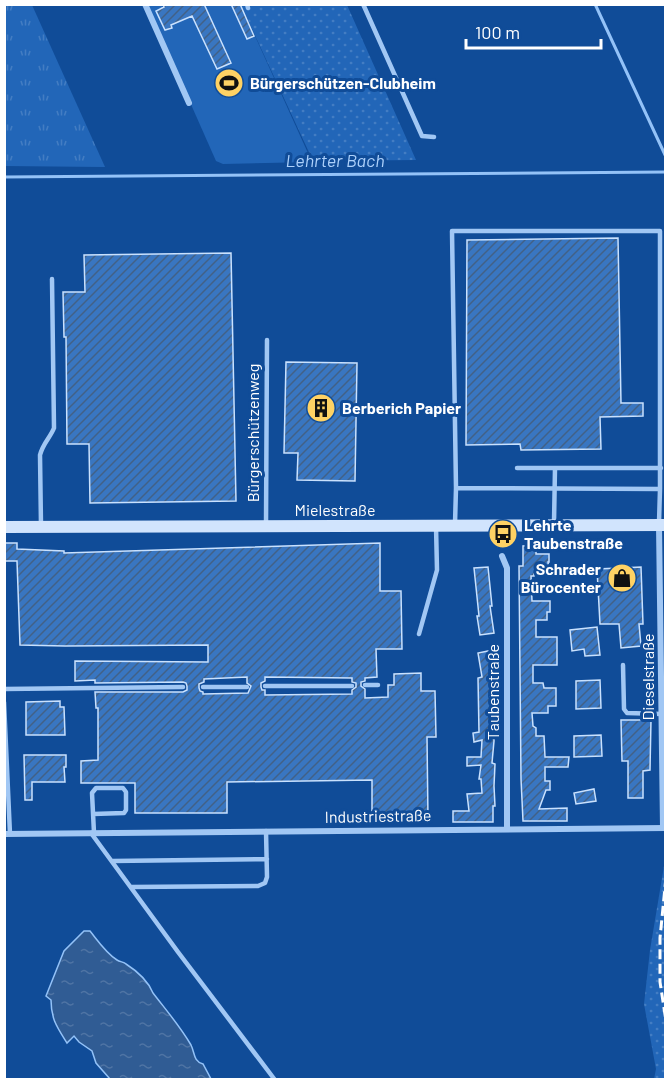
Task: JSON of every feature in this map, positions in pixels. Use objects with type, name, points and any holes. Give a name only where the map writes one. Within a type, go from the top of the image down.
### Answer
[{"type":"street","points":[[145,4],[189,103]]},
{"type":"street","name":"Mielestraße","points":[[4,527],[662,525]]},
{"type":"street","name":"Dieselstraße","points":[[662,525],[664,828]]},
{"type":"street","name":"Taubenstraße","points":[[502,556],[507,568],[507,829]]},
{"type":"street","name":"Industriestraße","points":[[7,834],[664,828]]},
{"type":"lane","points":[[363,4],[422,136],[434,137]]},
{"type":"lane","points":[[455,526],[452,231],[660,231],[662,525]]},
{"type":"lane","points":[[41,526],[40,455],[42,446],[54,428],[52,279]]},
{"type":"lane","name":"Bürgerschützenweg","points":[[266,527],[267,340]]},
{"type":"lane","points":[[517,468],[661,468]]},
{"type":"lane","points":[[554,526],[555,468]]},
{"type":"lane","points":[[456,488],[660,489]]},
{"type":"lane","points":[[419,634],[436,570],[436,526]]},
{"type":"lane","points":[[623,665],[624,709],[627,713],[662,714]]},
{"type":"lane","points":[[365,686],[378,685]]},
{"type":"lane","points":[[265,686],[352,686]]},
{"type":"lane","points":[[4,689],[183,687]]},
{"type":"lane","points":[[204,687],[248,687]]},
{"type":"lane","points":[[4,702],[7,834]]},
{"type":"lane","points":[[93,813],[124,813],[126,792],[123,788],[96,788],[92,793],[92,833],[274,1080]]},
{"type":"lane","points":[[131,887],[258,886],[265,884],[267,877],[266,831]]},
{"type":"lane","points":[[112,861],[267,859]]},
{"type":"green space","points":[[5,5],[32,5],[105,167],[5,166]]},
{"type":"green space","name":"Bürgerschützen-Clubheim","points":[[147,5],[241,5],[312,162],[223,164],[216,161]]},
{"type":"green space","points":[[241,5],[347,5],[416,160],[313,161]]},
{"type":"green space","points":[[665,860],[665,1079],[654,1079],[656,1069],[644,1004],[650,950]]},
{"type":"water","points":[[84,931],[90,931],[109,954],[145,980],[182,1031],[196,1059],[203,1064],[211,1079],[110,1079],[96,1063],[92,1051],[74,1036],[67,1043],[53,1018],[51,1000],[46,996],[64,951]]},
{"type":"building","points":[[163,4],[204,4],[231,63],[217,69],[192,16],[165,30],[156,11],[164,7]]},
{"type":"building","points":[[231,4],[240,4],[254,36],[247,39]]},
{"type":"building","points":[[618,238],[621,403],[643,403],[643,416],[600,417],[601,449],[521,450],[520,444],[466,445],[467,240]]},
{"type":"building","points":[[231,253],[236,501],[90,503],[89,444],[67,444],[66,337],[64,337],[63,292],[85,292],[84,255]]},
{"type":"building","name":"Berberich Papier","points":[[286,362],[357,363],[355,481],[297,480],[298,453],[284,453]]},
{"type":"building","points":[[4,543],[17,543],[17,549],[64,551],[64,553],[380,543],[380,591],[401,591],[402,649],[376,649],[377,677],[365,678],[361,686],[365,689],[365,698],[388,697],[388,685],[394,685],[394,674],[421,673],[421,691],[435,691],[436,737],[427,737],[428,819],[372,820],[372,780],[227,782],[227,813],[135,813],[135,783],[81,783],[81,761],[98,760],[98,708],[96,708],[95,692],[183,692],[187,690],[187,686],[183,682],[95,683],[95,680],[75,681],[75,661],[208,662],[208,645],[20,645],[17,561],[4,561]],"holes":[[[247,677],[247,683],[251,686],[248,693],[203,694],[199,688],[199,684],[204,682],[204,679]],[[265,677],[352,678],[356,687],[352,690],[352,694],[265,695],[265,690],[261,687]]]},
{"type":"building","points":[[536,545],[536,554],[549,554],[549,573],[531,576],[532,601],[550,601],[550,612],[547,612],[547,620],[536,620],[536,637],[557,637],[557,665],[533,665],[533,683],[543,683],[544,688],[556,688],[556,706],[548,706],[548,713],[532,713],[533,726],[536,728],[536,736],[544,736],[545,757],[569,757],[568,767],[545,767],[545,781],[550,781],[550,790],[546,790],[539,809],[567,808],[567,821],[523,821],[519,566],[523,566],[523,546]]},
{"type":"building","points":[[488,567],[494,633],[480,635],[474,568]]},
{"type":"building","points":[[641,567],[643,624],[639,624],[641,646],[621,648],[619,624],[600,624],[597,569]]},
{"type":"building","points":[[597,627],[600,655],[585,656],[584,649],[572,651],[570,630]]},
{"type":"building","points":[[493,650],[496,669],[491,670],[494,741],[492,763],[495,764],[493,822],[453,822],[453,811],[469,811],[467,794],[482,793],[481,779],[479,779],[481,765],[467,766],[467,757],[481,757],[482,740],[474,742],[473,733],[479,732],[478,678],[482,677],[478,653]]},
{"type":"building","points":[[600,680],[601,708],[576,709],[576,681]]},
{"type":"building","points":[[60,701],[60,707],[64,707],[65,735],[26,735],[26,702]]},
{"type":"building","points":[[621,720],[651,720],[650,770],[643,771],[643,798],[628,798],[628,761],[622,761]]},
{"type":"building","points":[[601,735],[602,756],[574,757],[574,736]]},
{"type":"building","points":[[24,755],[66,755],[65,782],[32,782],[32,800],[25,800]]},
{"type":"building","points":[[594,789],[596,801],[576,804],[574,793]]},
{"type":"waterway","points":[[595,4],[666,157]]},
{"type":"waterway","name":"Lehrter Bach","points":[[4,177],[666,172]]},
{"type":"railway","points":[[666,877],[660,938],[660,982],[666,1021]]},
{"type":"place","name":"Bürgerschützen-Clubheim","points":[[229,83]]},
{"type":"place","name":"Berberich Papier","points":[[321,408]]},
{"type":"place","name":"Lehrte Taubenstraße","points":[[503,534]]},
{"type":"place","name":"Schrader Bürocenter","points":[[622,578]]}]
